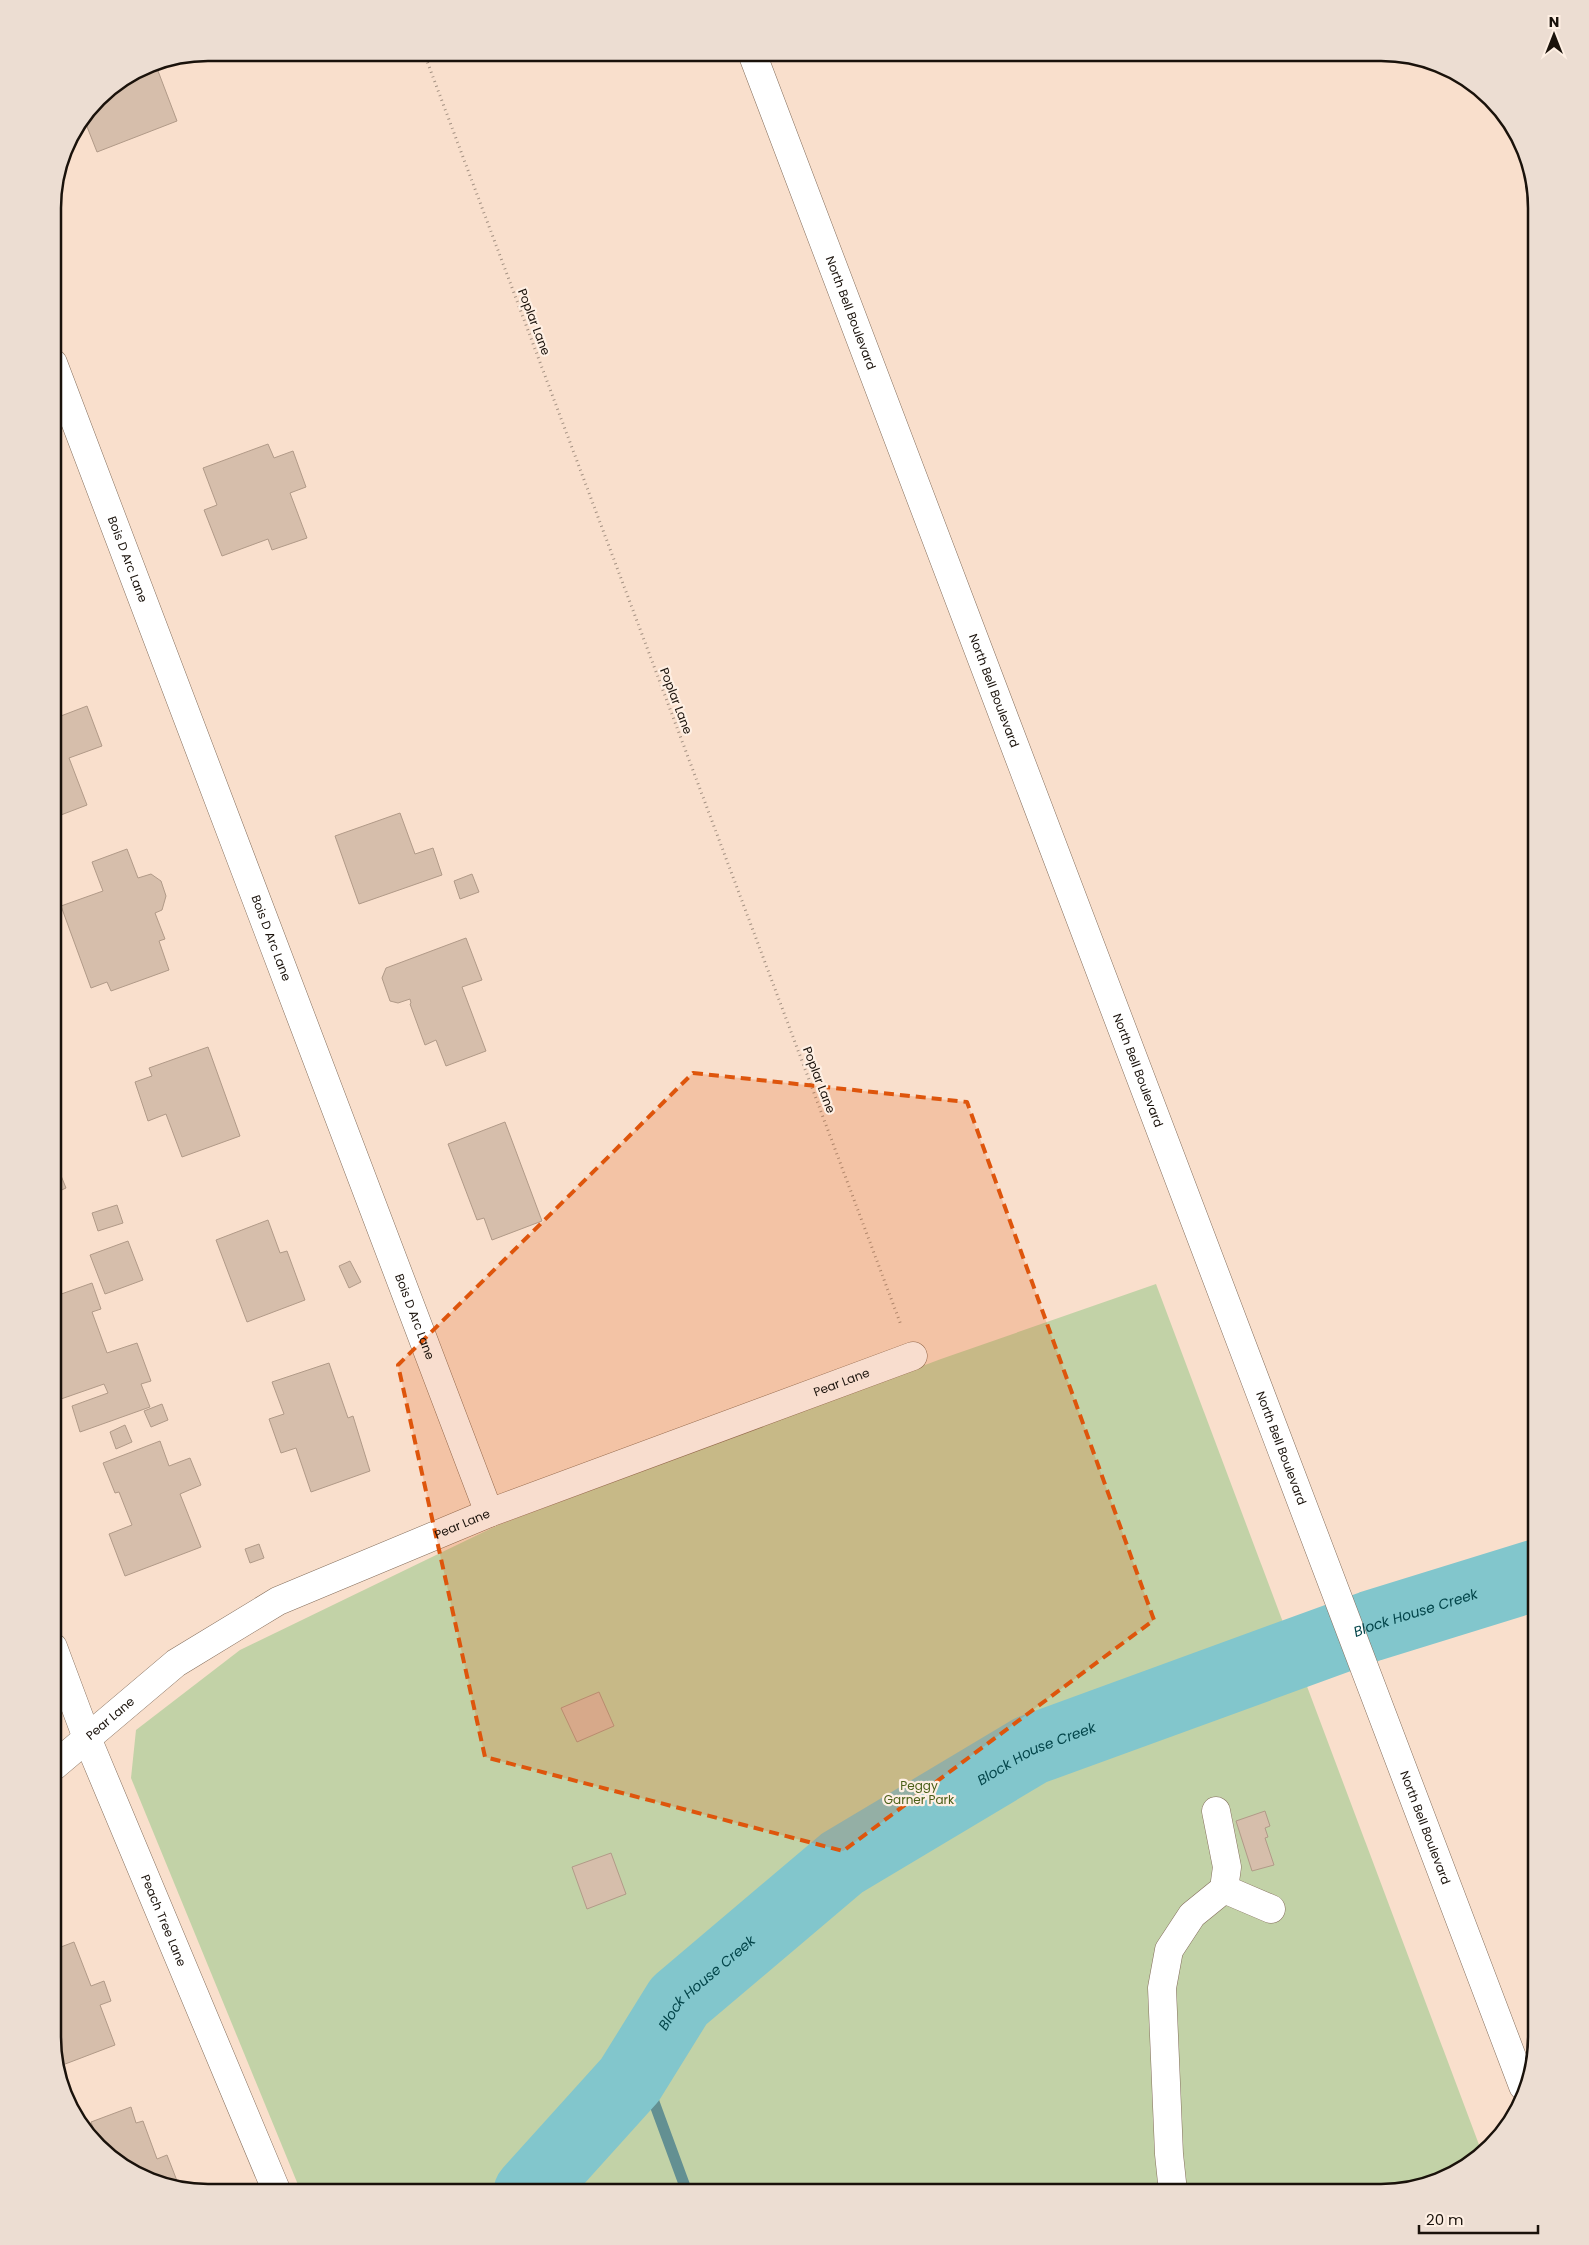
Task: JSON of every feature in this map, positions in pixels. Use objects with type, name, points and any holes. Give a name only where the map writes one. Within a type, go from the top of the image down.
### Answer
[{"type":"street","name":"North Bell Boulevard","points":[[755,61],[1521,2081]]},
{"type":"street","name":"Bois D Arc Lane","points":[[62,386],[489,1513]]},
{"type":"street","name":"Pear Lane","points":[[61,1759],[176,1663],[278,1601],[489,1513],[913,1356]]},
{"type":"street","name":"Peach Tree Lane","points":[[61,1670],[87,1738],[273,2183]]},
{"type":"street","points":[[1172,2184],[1162,1988],[1169,1950],[1192,1915],[1224,1889],[1227,1867],[1216,1811]]},
{"type":"street","points":[[1224,1889],[1271,1909]]},
{"type":"path","name":"Poplar Lane","points":[[427,61],[913,1356]]},
{"type":"highlighted area","points":[[693,1073],[967,1102],[1154,1620],[843,1851],[485,1757],[398,1365]]},
{"type":"green space","name":"Peggy Garner Park","points":[[1156,1284],[1479,2146],[1454,2164],[1437,2173],[1419,2179],[1381,2184],[297,2183],[131,1778],[136,1730],[240,1650],[496,1526],[941,1359]]},
{"type":"building","points":[[158,70],[177,121],[97,152],[87,126],[92,119],[119,92],[135,81]]},
{"type":"building","points":[[268,444],[274,458],[293,451],[306,487],[290,493],[307,538],[272,550],[268,539],[222,556],[204,510],[217,505],[203,468]]},
{"type":"building","points":[[87,706],[102,746],[69,758],[87,805],[62,815],[62,716]]},
{"type":"building","points":[[400,813],[415,854],[433,848],[442,875],[359,904],[335,836]]},
{"type":"building","points":[[127,849],[138,878],[151,874],[161,881],[166,896],[162,910],[155,913],[165,939],[159,941],[169,970],[111,991],[107,982],[91,988],[62,906],[103,891],[92,862]]},
{"type":"building","points":[[472,874],[479,892],[460,899],[454,881]]},
{"type":"building","points":[[466,938],[482,980],[462,987],[486,1051],[446,1066],[436,1040],[425,1045],[410,1004],[410,999],[398,1003],[390,1001],[382,978],[386,968]]},
{"type":"building","points":[[208,1047],[240,1136],[182,1157],[166,1114],[148,1121],[135,1082],[152,1076],[149,1068]]},
{"type":"building","points":[[505,1122],[542,1221],[492,1240],[484,1218],[477,1220],[448,1144]]},
{"type":"building","points":[[61,1177],[66,1188],[61,1190]]},
{"type":"building","points":[[117,1205],[123,1223],[98,1231],[92,1213]]},
{"type":"building","points":[[268,1220],[280,1253],[287,1251],[305,1300],[247,1322],[216,1240]]},
{"type":"building","points":[[128,1241],[143,1280],[105,1294],[90,1255]]},
{"type":"building","points":[[350,1261],[361,1282],[349,1288],[339,1266]]},
{"type":"building","points":[[92,1283],[101,1309],[92,1312],[107,1353],[137,1343],[151,1381],[141,1384],[150,1407],[80,1432],[72,1406],[108,1393],[104,1384],[61,1399],[61,1294]]},
{"type":"building","points":[[329,1363],[348,1418],[353,1416],[370,1471],[311,1492],[296,1448],[281,1453],[269,1419],[284,1414],[272,1382]]},
{"type":"building","points":[[162,1404],[168,1420],[151,1427],[144,1411]]},
{"type":"building","points":[[125,1425],[132,1442],[116,1449],[110,1432]]},
{"type":"building","points":[[160,1441],[169,1466],[190,1458],[201,1485],[180,1494],[201,1547],[125,1576],[109,1534],[132,1525],[119,1492],[115,1493],[103,1463]]},
{"type":"building","points":[[259,1544],[264,1558],[250,1563],[245,1549]]},
{"type":"building","points":[[599,1692],[614,1726],[577,1742],[561,1708]]},
{"type":"building","points":[[1265,1811],[1270,1826],[1265,1828],[1268,1837],[1265,1838],[1274,1865],[1252,1871],[1236,1821]]},
{"type":"building","points":[[611,1853],[626,1894],[587,1909],[572,1867]]},
{"type":"building","points":[[74,1942],[91,1986],[104,1981],[111,2001],[100,2005],[115,2045],[64,2064],[61,2037],[61,1947]]},
{"type":"building","points":[[131,2107],[136,2123],[143,2121],[157,2159],[167,2155],[177,2180],[143,2169],[135,2164],[104,2141],[91,2122]]},
{"type":"waterway","name":"Block House Creek","points":[[537,2183],[630,2080],[679,2001],[842,1863],[1031,1750],[1371,1626],[1528,1577]]},
{"type":"waterway","points":[[640,2064],[684,2183]]}]
